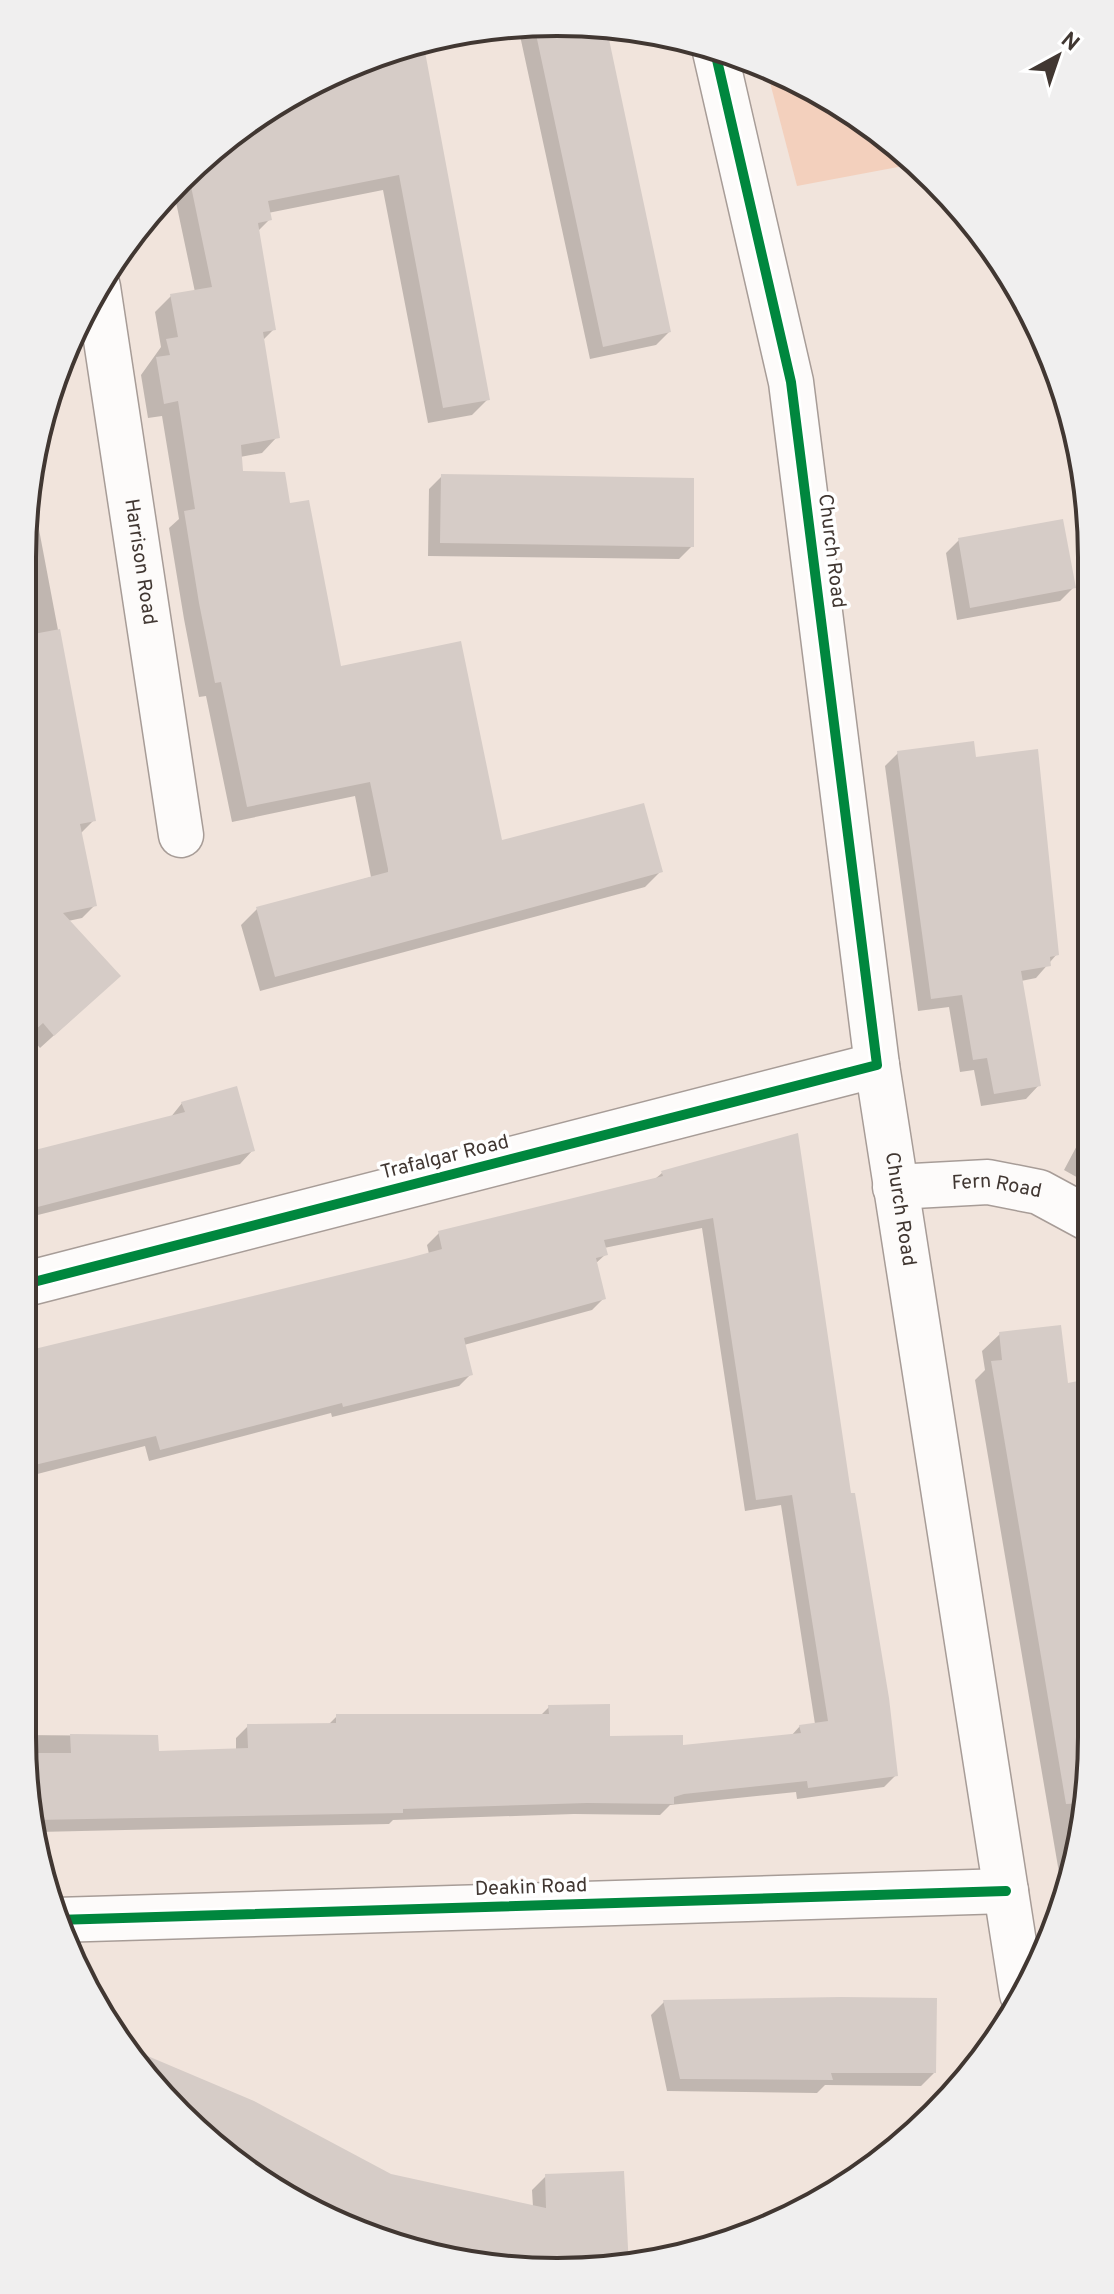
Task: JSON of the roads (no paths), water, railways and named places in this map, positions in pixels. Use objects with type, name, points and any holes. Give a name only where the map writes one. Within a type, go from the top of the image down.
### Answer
[{"type":"street","name":"Church Road","points":[[717,62],[791,382],[877,1065],[1019,1976]]},
{"type":"street","name":"Harrison Road","points":[[101,306],[181,835]]},
{"type":"street","name":"Trafalgar Road","points":[[36,1281],[877,1065]]},
{"type":"street","name":"Fern Road","points":[[895,1187],[988,1182],[1039,1192],[1078,1213]]},
{"type":"street","name":"Deakin Road","points":[[70,1920],[1006,1891]]}]
